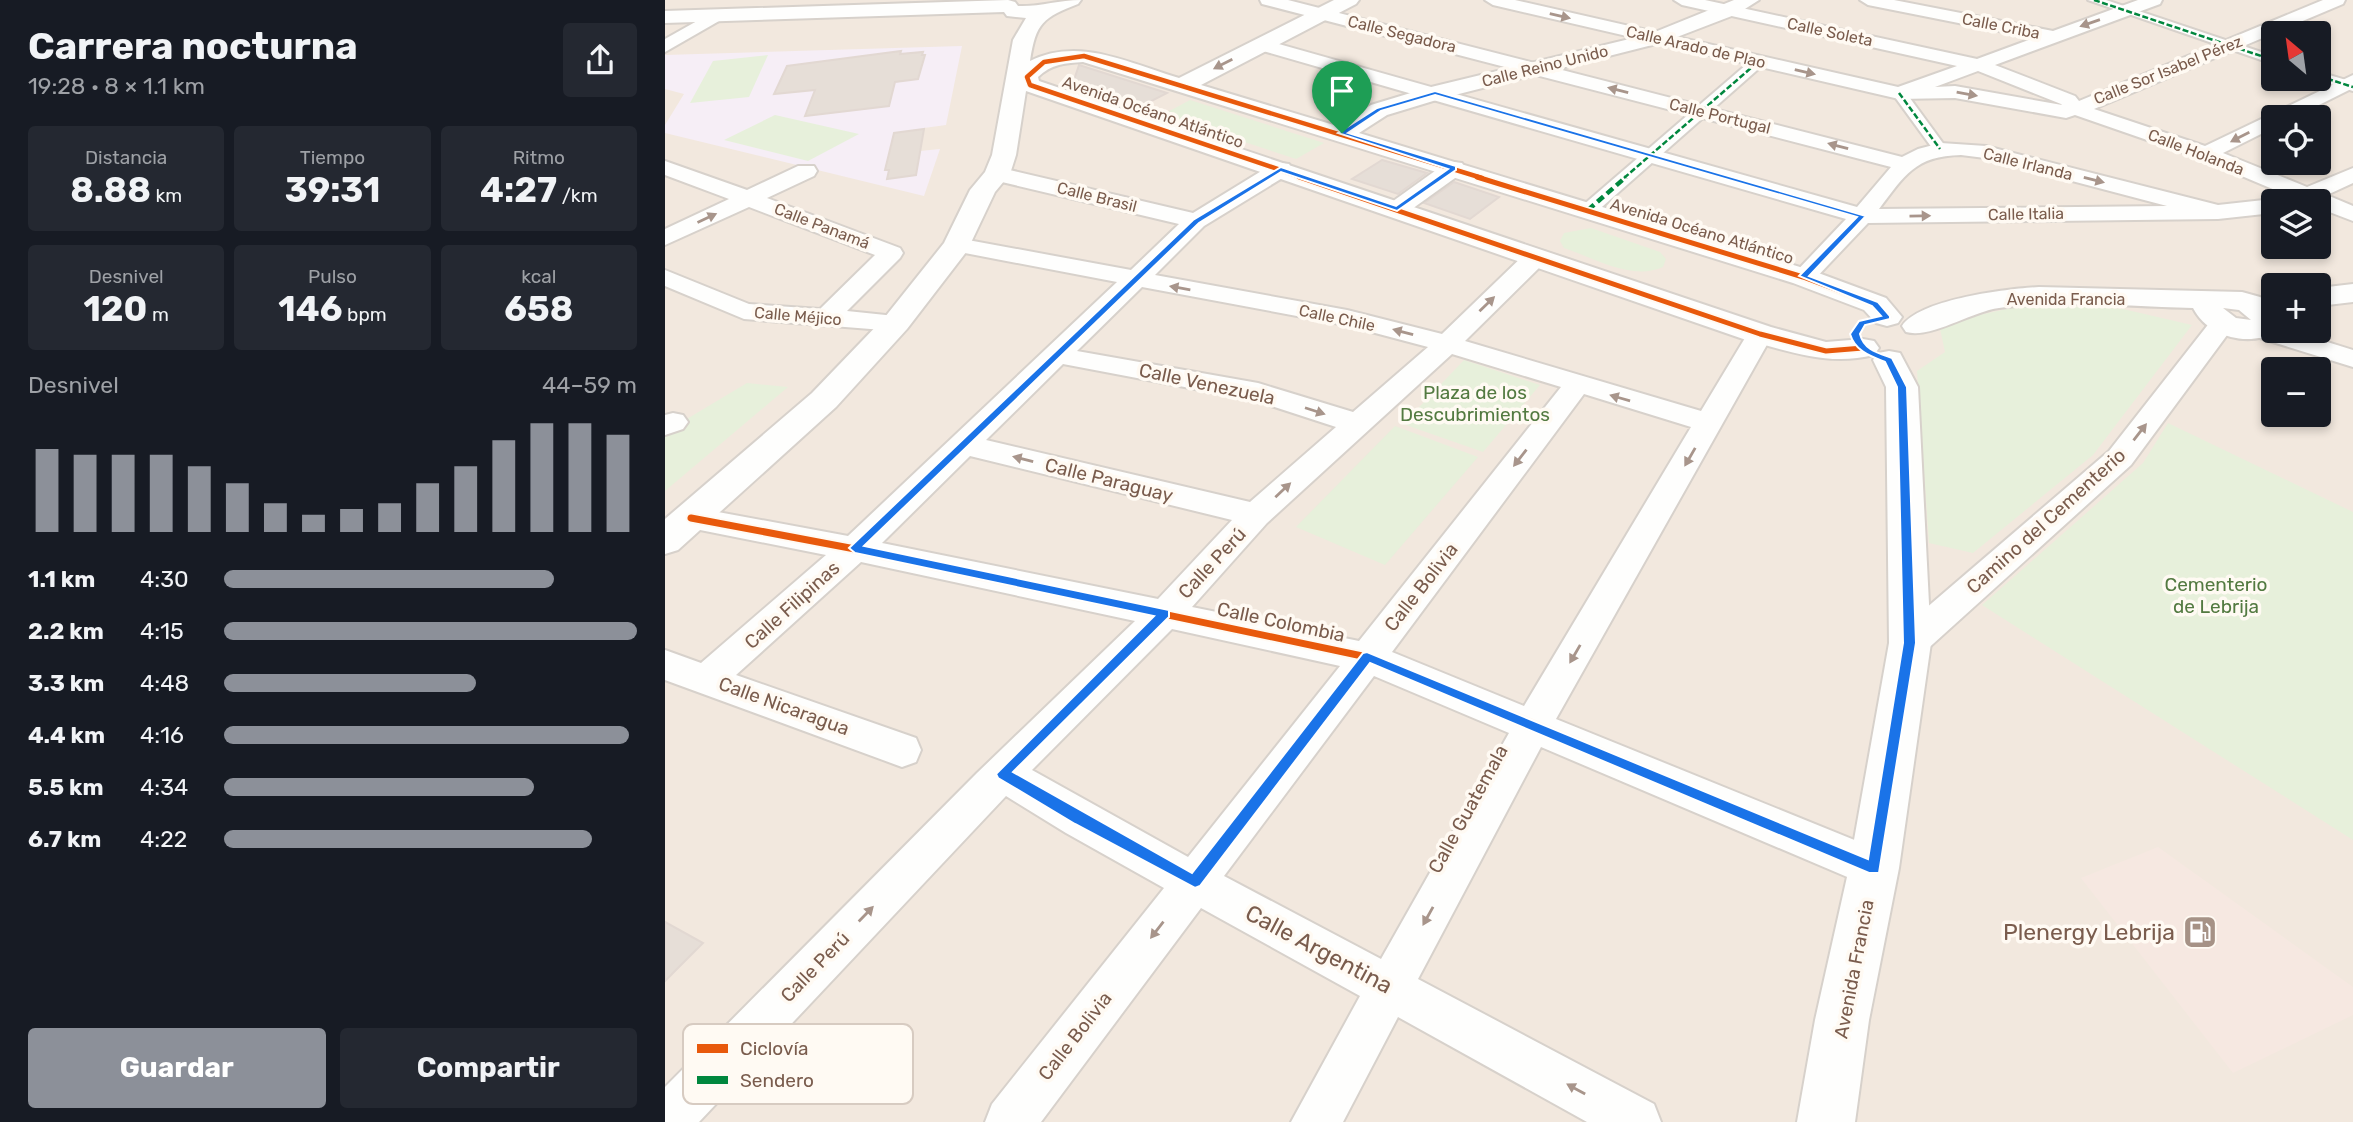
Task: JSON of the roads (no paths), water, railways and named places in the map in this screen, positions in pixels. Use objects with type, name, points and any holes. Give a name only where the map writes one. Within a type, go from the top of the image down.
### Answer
[{"type":"street","name":"Calle Segadora","points":[[1268,0],[1536,69]]},
{"type":"street","points":[[1183,85],[1349,0]]},
{"type":"street","name":"Calle Arado de Plao","points":[[1493,0],[1899,93],[1955,92],[2066,113],[2076,109]]},
{"type":"street","name":"Calle Soleta","points":[[1682,0],[1977,65],[2068,100],[2076,109]]},
{"type":"street","name":"Calle Reino Unido","points":[[1342,133],[1379,110],[1435,93],[1657,38],[1749,0]]},
{"type":"street","name":"Calle Criba","points":[[1868,0],[2051,36]]},
{"type":"street","points":[[2094,0],[2261,56]]},
{"type":"street","points":[[1940,149],[1899,93],[2154,0]]},
{"type":"street","name":"Calle Sor Isabel Pérez","points":[[2076,109],[2336,0]]},
{"type":"street","points":[[990,182],[992,122],[1016,78],[1012,6]]},
{"type":"street","points":[[665,17],[1012,6],[1054,15]]},
{"type":"street","points":[[678,529],[824,400],[896,323],[957,245],[1004,155],[1023,40],[1054,15]]},
{"type":"street","name":"Avenida Océano Atlántico","points":[[1054,15],[1084,56]]},
{"type":"street","points":[[665,47],[713,16]]},
{"type":"street","name":"Calle Italia","points":[[1262,45],[1862,216],[2218,212],[2261,207]]},
{"type":"street","name":"Avenida Océano Atlántico","points":[[1084,56],[1183,85],[1803,276],[1875,304],[1902,343],[1826,351],[1760,334],[1076,101],[1016,78],[1027,77],[1030,70],[1040,64],[1065,57],[1084,56]]},
{"type":"street","points":[[1588,210],[1759,61]]},
{"type":"street","name":"Calle Portugal","points":[[1536,69],[1905,163]]},
{"type":"street","points":[[2331,79],[2350,84]]},
{"type":"street","points":[[2305,105],[2350,84]]},
{"type":"street","points":[[1010,114],[1038,102],[1076,101]]},
{"type":"street","name":"Calle Holanda","points":[[2076,109],[2206,154],[2281,189]]},
{"type":"street","points":[[2206,154],[2261,126]]},
{"type":"street","name":"Calle Irlanda","points":[[1862,216],[1905,163],[1919,153],[1940,149],[1986,152],[2218,212]]},
{"type":"street","name":"Calle Panamá","points":[[665,167],[891,253],[824,319]]},
{"type":"street","points":[[1397,209],[1454,168]]},
{"type":"street","name":"Calle Filipinas","points":[[709,678],[855,548],[1196,221],[1281,169]]},
{"type":"street","points":[[665,238],[806,172]]},
{"type":"street","points":[[2323,189],[2353,175]]},
{"type":"street","name":"Calle Brasil","points":[[990,182],[1196,221]]},
{"type":"street","name":"Calle Holanda","points":[[2331,208],[2353,214]]},
{"type":"street","points":[[1803,276],[1862,216]]},
{"type":"street","name":"Calle Chile","points":[[957,245],[1347,318],[1447,344],[1710,424]]},
{"type":"street","name":"Calle Perú","points":[[760,1024],[1003,774],[1164,614],[1256,515],[1355,423],[1447,344],[1536,257]]},
{"type":"street","name":"Calle Méjico","points":[[665,277],[744,311],[896,323]]},
{"type":"street","points":[[2331,296],[2353,293]]},
{"type":"street","name":"Avenida Francia","points":[[1826,1122],[1842,1020],[1874,869],[1910,643],[1902,343],[1959,308],[1999,299],[2039,296],[2135,299],[2222,310],[2242,329],[2261,318]]},
{"type":"street","name":"Camino del Cementerio","points":[[1910,643],[2120,458],[2222,310]]},
{"type":"street","name":"Calle Guatemala","points":[[1316,1122],[1533,725],[1760,334]]},
{"type":"street","points":[[2323,343],[2353,359]]},
{"type":"street","name":"Calle Venezuela","points":[[1058,355],[1258,392],[1355,423]]},
{"type":"street","name":"Calle Bolivia","points":[[1010,1122],[1577,385]]},
{"type":"street","name":"Calle Paraguay","points":[[962,444],[1256,515]]},
{"type":"street","name":"Calle Colombia","points":[[678,529],[855,548],[1367,657],[1874,869]]},
{"type":"street","name":"Calle Nicaragua","points":[[665,665],[709,678],[902,750]]},
{"type":"street","name":"Calle Argentina","points":[[1003,774],[1080,820],[1636,1122]]},
{"type":"street","name":"Calle Perú","points":[[665,1122],[683,1103]]},
{"type":"place","name":"Plenergy Lebrija","points":[[2200,932]]},
{"type":"park label","name":"Plaza de los Descubrimientos","points":[[1475,403]]},
{"type":"park label","name":"Cementerio de Lebrija","points":[[2216,595]]}]
